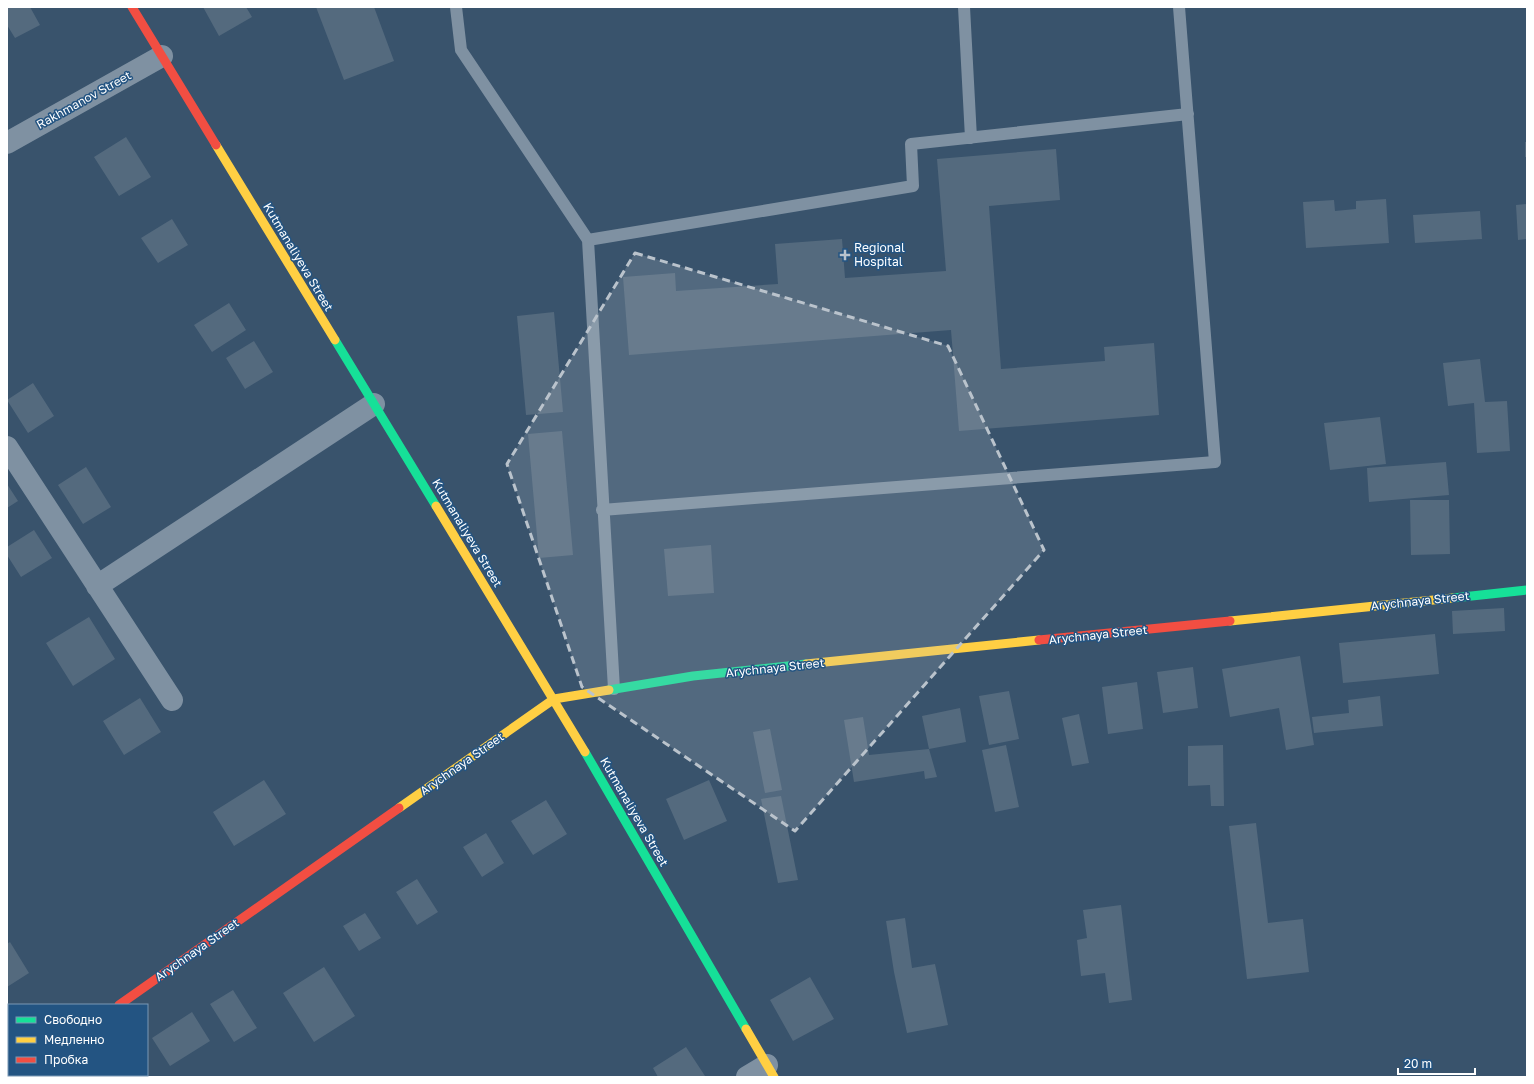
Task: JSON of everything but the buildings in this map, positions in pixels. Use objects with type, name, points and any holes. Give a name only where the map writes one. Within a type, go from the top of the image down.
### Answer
[{"type":"street","name":"Kutmanaliyeva Street","points":[[132,7],[554,699],[771,1071]]},
{"type":"street","name":"Rakhmanov Street","points":[[7,143],[162,56]]},
{"type":"street","points":[[97,586],[374,404]]},
{"type":"street","points":[[7,447],[172,700]]},
{"type":"street","name":"Arychnaya Street","points":[[120,1004],[554,699],[693,676],[1527,590]]},
{"type":"street","points":[[747,1077],[771,1071]]},
{"type":"lane","points":[[456,7],[462,50],[588,240],[602,510],[614,689]]},
{"type":"lane","points":[[964,7],[971,138]]},
{"type":"lane","points":[[602,510],[1215,462],[1179,7]]},
{"type":"lane","points":[[588,240],[913,186],[911,144],[1188,114]]},
{"type":"highlighted area","points":[[635,253],[948,346],[1044,550],[795,831],[582,687],[507,464]]},
{"type":"traffic: fast","points":[[335,340],[436,506]]},
{"type":"traffic: fast","points":[[1453,598],[1527,590]]},
{"type":"traffic: fast","points":[[609,690],[693,676],[806,664]]},
{"type":"traffic: fast","points":[[585,752],[746,1029]]},
{"type":"traffic: slow","points":[[216,145],[335,340]]},
{"type":"traffic: slow","points":[[436,506],[585,752]]},
{"type":"traffic: slow","points":[[1230,621],[1453,598]]},
{"type":"traffic: slow","points":[[806,664],[1039,640]]},
{"type":"traffic: slow","points":[[399,808],[554,699],[609,690]]},
{"type":"traffic: slow","points":[[746,1029],[774,1077]]},
{"type":"traffic: jam","points":[[132,7],[216,145]]},
{"type":"traffic: jam","points":[[1039,640],[1230,621]]},
{"type":"traffic: jam","points":[[120,1004],[399,808]]},
{"type":"place","name":"Regional Hospital","points":[[845,255]]}]
